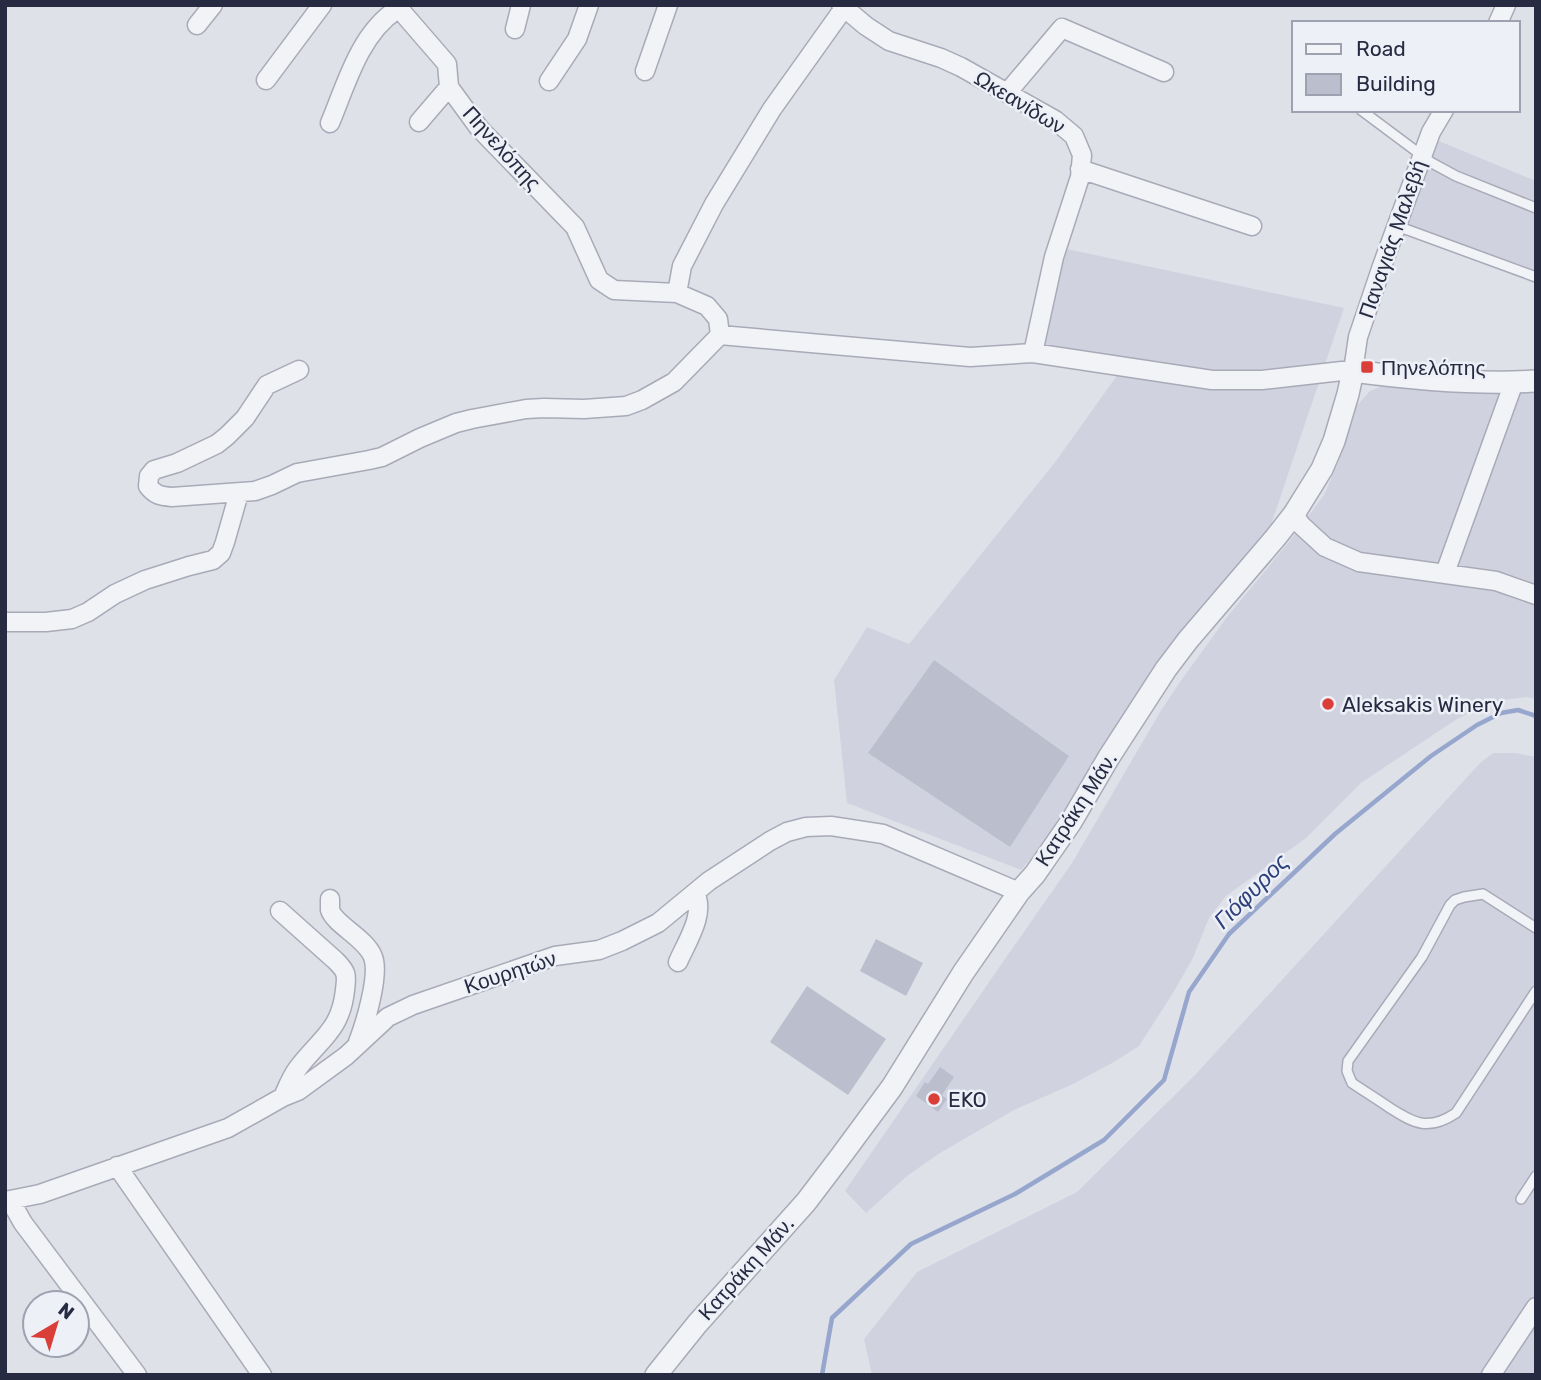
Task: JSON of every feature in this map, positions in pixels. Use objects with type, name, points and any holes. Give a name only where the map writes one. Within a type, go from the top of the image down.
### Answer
[{"type":"street","points":[[197,25],[214,5]]},
{"type":"street","points":[[266,80],[322,5]]},
{"type":"street","points":[[515,29],[522,5]]},
{"type":"street","points":[[550,81],[577,39],[589,5]]},
{"type":"street","points":[[645,71],[668,5]]},
{"type":"street","points":[[1499,21],[1506,5]]},
{"type":"street","points":[[677,293],[682,266],[714,204],[772,109],[842,7]]},
{"type":"street","name":"Ωκεανίδων","points":[[842,7],[889,41],[961,67],[1055,120],[1074,136],[1082,155],[1080,177],[1048,279],[1032,353]]},
{"type":"street","name":"Πηνελόπης","points":[[330,123],[365,44],[382,22],[396,10],[402,12],[447,64],[449,87],[479,128],[575,228],[599,281],[614,290],[677,293],[707,306],[718,319],[720,335]]},
{"type":"street","points":[[1007,93],[1062,28],[1164,72]]},
{"type":"street","points":[[419,122],[449,87]]},
{"type":"street","name":"Παναγιάς Μαλεβή","points":[[1353,371],[1358,337],[1421,157],[1443,112]]},
{"type":"street","points":[[1080,169],[1252,226]]},
{"type":"street","points":[[299,370],[267,385],[244,418],[216,444],[177,463],[154,470],[149,476],[148,486],[159,496],[255,491],[297,472],[382,457],[420,438],[472,419],[526,409],[626,406],[674,382],[720,335],[970,356],[1032,353],[1212,380],[1262,380],[1353,371],[1391,376],[1536,381]]},
{"type":"street","name":"Κατράκη Μάν.","points":[[656,1375],[696,1324],[806,1202],[841,1156],[892,1087],[963,973],[1071,822],[1158,681],[1310,491],[1326,460],[1343,415],[1353,371]]},
{"type":"street","points":[[1445,573],[1514,382]]},
{"type":"street","points":[[5,622],[72,619],[145,580],[214,560],[221,553],[239,493]]},
{"type":"street","points":[[1294,514],[1301,525],[1325,547],[1359,562],[1496,580],[1536,595]]},
{"type":"street","name":"Κουρητών","points":[[8,1200],[40,1194],[238,1123],[324,1074],[388,1017],[413,1005],[555,956],[606,948],[658,923],[709,881],[777,837],[798,828],[822,825],[883,834],[1019,892]]},
{"type":"street","points":[[678,962],[697,917],[699,904],[695,893]]},
{"type":"street","points":[[330,899],[330,909],[367,946],[375,963],[367,1012],[356,1048]]},
{"type":"street","points":[[280,911],[336,961],[347,977],[343,1006],[335,1024],[295,1071],[283,1097]]},
{"type":"street","points":[[117,1166],[262,1375]]},
{"type":"street","points":[[8,1200],[137,1375]]},
{"type":"street","points":[[1491,1375],[1536,1307]]},
{"type":"lane","points":[[1364,112],[1421,157],[1456,176],[1536,208]]},
{"type":"lane","points":[[1397,226],[1536,277]]},
{"type":"lane","points":[[1536,928],[1483,894],[1455,900],[1422,957],[1348,1061],[1349,1077],[1352,1083],[1410,1121],[1427,1124],[1448,1118],[1456,1113],[1536,991]]},
{"type":"lane","points":[[1521,1199],[1536,1176]]},
{"type":"shaded area","points":[[1439,141],[1536,181],[1536,278],[1462,256],[1404,234]]},
{"type":"shaded area","points":[[1067,249],[1344,308],[1271,525],[1156,671],[1039,849],[1021,870],[847,803],[834,680],[867,627],[909,644],[1056,461],[1128,360],[1044,349]]},
{"type":"shaded area","points":[[1387,384],[1536,388],[1536,699],[1526,697],[1502,700],[1484,706],[1457,719],[1361,783],[1306,838],[1226,896],[1209,918],[1193,958],[1139,1046],[1071,1085],[1014,1110],[940,1153],[907,1176],[866,1213],[845,1191],[1072,863],[1182,679],[1227,617],[1324,495],[1338,463],[1353,410],[1370,391]]},
{"type":"shaded area","points":[[1493,753],[1536,757],[1536,1375],[872,1375],[864,1339],[917,1272],[1077,1192],[1195,1075],[1480,763]]},
{"type":"building","points":[[934,660],[1069,756],[1010,847],[868,753]]},
{"type":"building","points":[[876,939],[923,963],[906,996],[860,971]]},
{"type":"building","points":[[807,986],[886,1039],[848,1095],[770,1042]]},
{"type":"building","points":[[940,1067],[954,1077],[942,1095],[947,1099],[938,1112],[916,1096]]},
{"type":"waterway","name":"Γιόφυρος","points":[[822,1375],[832,1318],[911,1244],[1015,1194],[1104,1140],[1164,1080],[1189,992],[1229,934],[1335,834],[1431,756],[1477,725],[1501,713],[1518,710],[1536,716]]},
{"type":"place","name":"Πηνελόπης","points":[[1367,367]]},
{"type":"place","name":"Aleksakis Winery","points":[[1328,704]]},
{"type":"place","name":"EKO","points":[[934,1099]]}]
